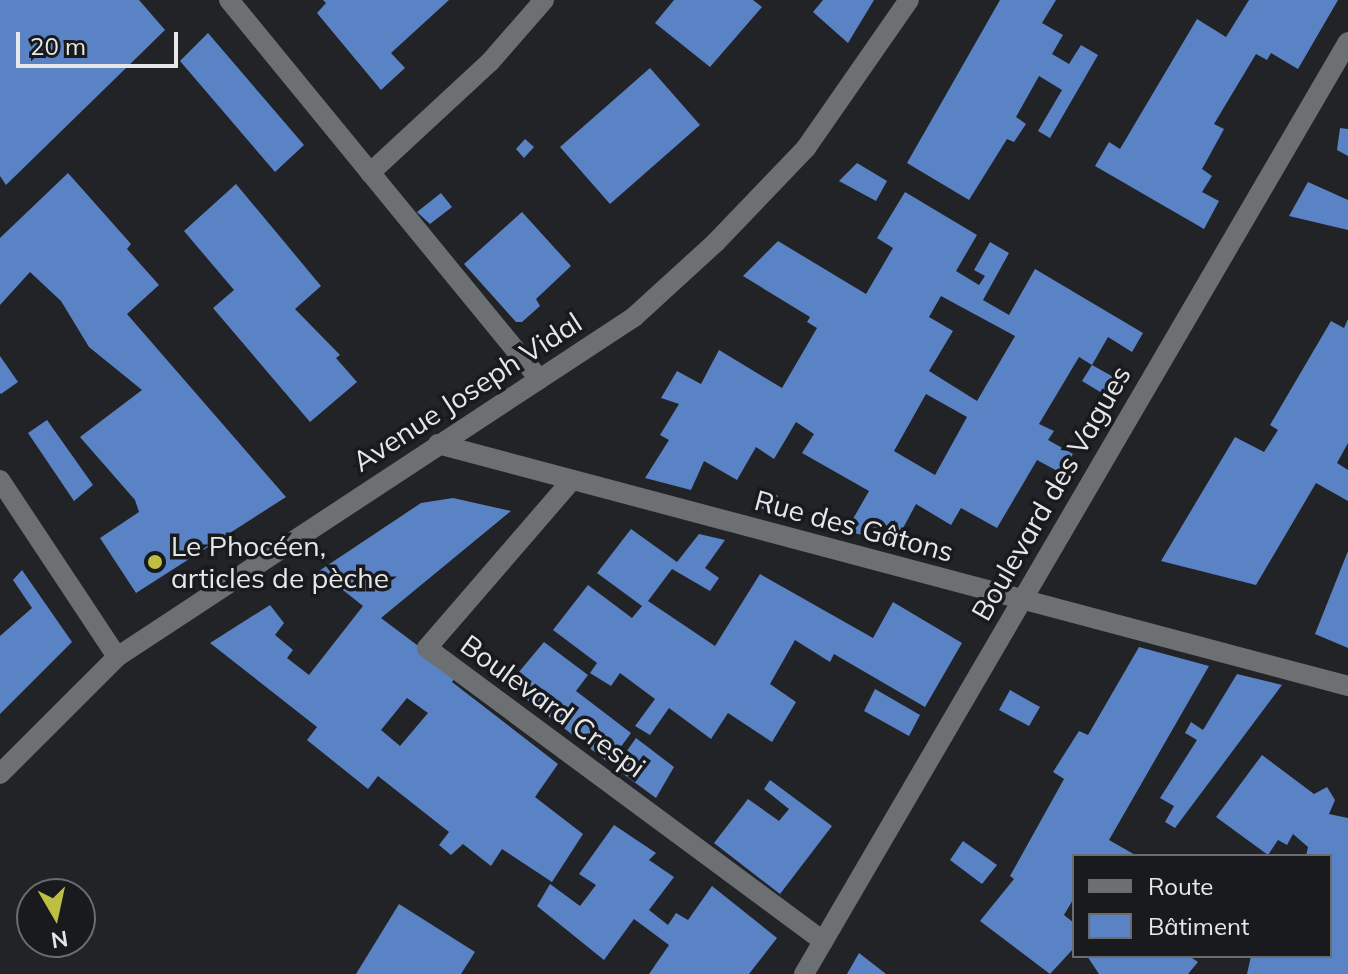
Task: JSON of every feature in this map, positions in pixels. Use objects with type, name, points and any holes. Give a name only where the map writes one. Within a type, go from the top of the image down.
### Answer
[{"type":"street","points":[[229,0],[539,379]]},
{"type":"street","points":[[370,173],[490,62],[544,0]]},
{"type":"street","name":"Avenue Joseph Vidal","points":[[0,774],[117,657],[634,317],[716,242],[806,148],[909,0]]},
{"type":"street","name":"Boulevard des Vagues","points":[[804,974],[1348,42]]},
{"type":"street","name":"Rue des Gâtons","points":[[438,444],[1348,686]]},
{"type":"street","points":[[0,480],[117,657]]},
{"type":"street","name":"Boulevard Crespi","points":[[572,480],[427,648],[823,941]]},
{"type":"building","points":[[0,0],[139,0],[165,30],[6,185],[0,176]]},
{"type":"building","points":[[323,0],[449,0],[391,53],[405,68],[381,90],[317,13],[326,3]]},
{"type":"building","points":[[674,0],[753,0],[762,7],[710,67],[655,23]]},
{"type":"building","points":[[823,0],[874,0],[848,43],[813,12]]},
{"type":"building","points":[[1000,0],[1056,0],[1042,23],[1063,35],[1052,54],[1069,64],[1081,45],[1098,55],[1050,138],[1038,131],[1062,90],[1039,76],[1016,117],[1026,124],[1014,142],[1007,139],[969,200],[907,163]]},
{"type":"building","points":[[1249,0],[1338,0],[1298,69],[1271,53],[1267,60],[1256,54],[1214,124],[1224,129],[1202,169],[1212,176],[1202,192],[1219,201],[1204,229],[1095,166],[1109,142],[1120,149],[1197,19],[1226,37]]},
{"type":"building","points":[[208,33],[304,145],[275,172],[180,61]]},
{"type":"building","points":[[650,68],[700,125],[610,204],[560,147]]},
{"type":"building","points":[[1340,128],[1348,129],[1348,156],[1337,150]]},
{"type":"building","points":[[525,139],[534,147],[524,158],[516,149]]},
{"type":"building","points":[[857,163],[887,181],[876,201],[839,181]]},
{"type":"building","points":[[68,173],[131,244],[127,249],[159,285],[127,314],[286,497],[136,593],[100,538],[139,512],[135,500],[80,437],[142,390],[89,347],[61,301],[30,272],[0,305],[0,238]]},
{"type":"building","points":[[1308,182],[1348,200],[1348,230],[1289,216]]},
{"type":"building","points":[[236,184],[321,286],[295,309],[340,355],[336,358],[357,382],[310,422],[213,308],[234,290],[184,231]]},
{"type":"building","points":[[905,192],[977,235],[956,271],[979,285],[985,276],[974,270],[990,242],[1009,253],[983,300],[1009,315],[1035,269],[1143,333],[1132,352],[1108,337],[1092,365],[1079,357],[1039,424],[1054,431],[1048,440],[1073,454],[1061,473],[1037,460],[997,528],[961,508],[951,525],[916,504],[895,543],[846,531],[869,491],[802,453],[814,434],[796,422],[774,459],[756,447],[737,480],[704,461],[691,490],[645,478],[669,440],[660,435],[679,404],[661,398],[677,371],[701,384],[719,350],[782,388],[817,328],[807,322],[810,317],[743,276],[778,241],[866,294],[893,248],[877,238]],"holes":[[[941,296],[1015,336],[977,401],[929,371],[953,331],[929,317]],[[926,394],[967,417],[935,475],[894,451]]]},
{"type":"building","points":[[441,193],[452,207],[430,224],[417,212]]},
{"type":"building","points":[[522,212],[571,266],[536,299],[540,306],[522,322],[516,322],[464,264]]},
{"type":"building","points":[[1348,319],[1348,443],[1337,463],[1348,470],[1348,501],[1316,483],[1256,585],[1161,561],[1235,437],[1264,452],[1278,430],[1270,425],[1331,321],[1344,328]]},
{"type":"building","points":[[0,356],[18,382],[1,394],[0,393]]},
{"type":"building","points":[[1092,365],[1117,379],[1107,396],[1082,381]]},
{"type":"building","points":[[47,420],[93,485],[74,501],[28,433]]},
{"type":"building","points":[[767,490],[778,496],[770,510],[758,508]]},
{"type":"building","points":[[453,498],[511,511],[381,618],[457,675],[452,682],[558,764],[535,797],[583,834],[552,882],[502,849],[491,866],[463,844],[451,855],[439,845],[449,832],[378,776],[368,789],[307,740],[317,727],[210,643],[270,605],[284,623],[275,635],[293,650],[287,658],[309,675],[363,606],[319,571],[421,503]],"holes":[[[407,698],[428,713],[400,746],[381,730]]]},
{"type":"building","points":[[631,529],[677,562],[699,534],[725,540],[705,568],[719,578],[710,591],[672,569],[648,601],[715,646],[760,574],[873,638],[893,602],[962,643],[925,707],[834,654],[830,662],[795,640],[770,684],[796,702],[772,742],[728,713],[711,739],[669,708],[650,735],[635,726],[655,699],[620,673],[611,686],[590,673],[597,663],[553,630],[588,585],[632,618],[642,606],[597,573]]},
{"type":"building","points":[[1348,551],[1348,648],[1315,634]]},
{"type":"building","points":[[22,570],[72,642],[0,714],[0,636],[32,608],[13,580]]},
{"type":"building","points":[[544,642],[588,675],[576,691],[631,733],[609,763],[508,685]]},
{"type":"building","points":[[1139,647],[1209,666],[1109,840],[1134,854],[1072,854],[1072,901],[1064,915],[1072,921],[1072,950],[1050,974],[980,921],[1014,879],[1010,876],[1064,779],[1053,772],[1079,731],[1088,735]]},
{"type":"building","points":[[1237,674],[1282,685],[1175,828],[1165,822],[1174,806],[1160,798],[1197,740],[1185,733],[1191,722],[1203,730]]},
{"type":"building","points":[[875,689],[920,715],[909,736],[864,711]]},
{"type":"building","points":[[1010,690],[1040,707],[1029,726],[999,710]]},
{"type":"building","points":[[636,738],[674,767],[656,798],[615,768]]},
{"type":"building","points":[[1262,755],[1314,794],[1327,787],[1335,800],[1329,814],[1348,818],[1348,974],[1247,974],[1251,958],[1332,958],[1332,854],[1306,854],[1308,847],[1293,834],[1287,845],[1278,840],[1267,854],[1216,817]]},
{"type":"building","points":[[770,780],[832,826],[780,894],[714,843],[748,799],[779,821],[789,809],[764,789]]},
{"type":"building","points":[[614,825],[656,853],[649,860],[674,877],[649,910],[668,925],[676,913],[688,920],[712,886],[777,938],[749,974],[649,974],[669,945],[634,919],[604,960],[537,906],[550,884],[580,906],[596,885],[579,874]]},
{"type":"building","points":[[963,841],[997,865],[982,884],[950,860]]},
{"type":"building","points":[[399,904],[475,952],[461,974],[356,974]]},
{"type":"building","points":[[859,953],[886,974],[847,974]]},
{"type":"building","points":[[1088,958],[1192,958],[1198,962],[1188,974],[1099,974]]},
{"type":"place","name":"Le Phocéen, articles de pèche","points":[[155,562]]}]
